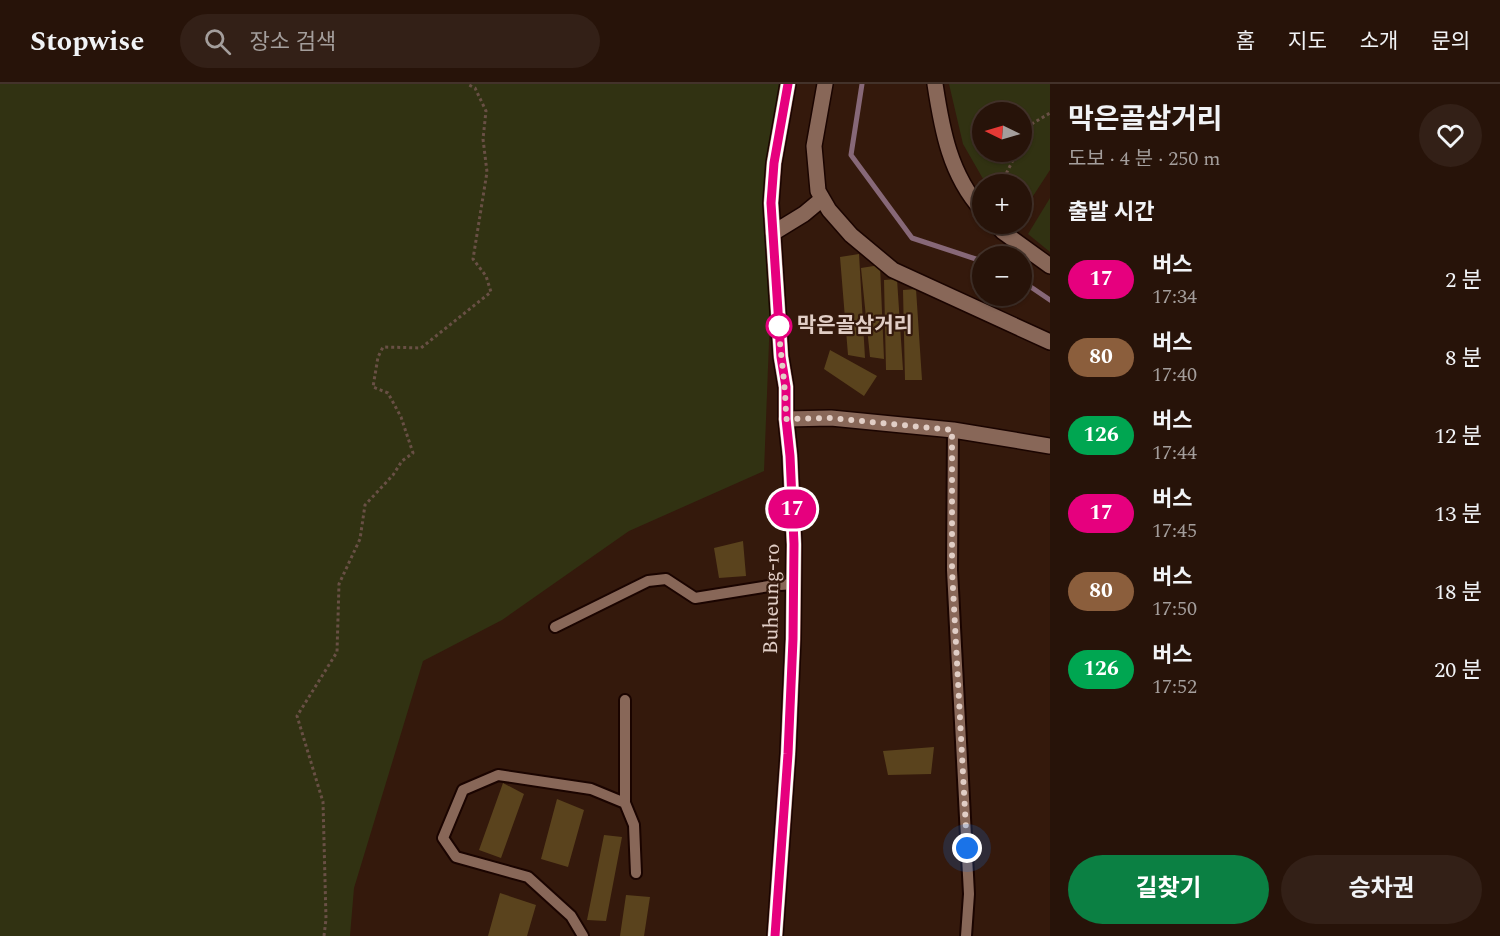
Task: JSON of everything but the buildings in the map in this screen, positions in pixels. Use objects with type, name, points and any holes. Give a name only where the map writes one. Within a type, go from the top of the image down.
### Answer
[{"type":"main road","name":"Buheung-ro","points":[[775,936],[789,743],[794,544],[786,387],[781,357],[771,203],[774,163],[788,84]]},
{"type":"street","points":[[825,84],[814,146],[818,191],[829,210],[851,235],[893,270],[1050,342]]},
{"type":"street","points":[[935,84],[942,127],[954,169],[972,198]]},
{"type":"street","points":[[773,233],[804,214],[822,199]]},
{"type":"street","points":[[1006,234],[1050,267]]},
{"type":"street","points":[[786,419],[831,418],[952,430],[1050,446]]},
{"type":"lane","points":[[952,430],[952,570],[969,894],[966,936]]},
{"type":"lane","points":[[555,627],[648,581],[666,579],[695,598],[792,584]]},
{"type":"lane","points":[[625,700],[625,803],[634,825],[636,873]]},
{"type":"lane","points":[[583,936],[571,916],[528,877],[456,857],[443,838],[463,790],[498,775],[591,789],[625,803]]},
{"type":"path","points":[[324,936],[326,919],[323,802],[297,716],[337,652],[339,584],[360,539],[365,505],[393,475],[402,461],[413,453],[402,417],[388,393],[373,387],[378,357],[383,347],[421,348],[490,292],[486,276],[473,259],[486,172],[483,139],[486,111],[474,88],[468,84]]},
{"type":"path","points":[[1032,124],[1050,113]]},
{"type":"shaded area","points":[[0,84],[779,84],[764,471],[629,531],[502,620],[423,661],[354,888],[350,936],[0,936]]},
{"type":"shaded area","points":[[949,84],[1050,84],[1050,170],[1032,198],[1032,174],[980,174],[973,162],[1032,162],[1032,102],[972,102],[972,160],[963,144]]},
{"type":"shaded area","points":[[1050,198],[1050,252],[1028,234],[1032,234],[1032,227]]},
{"type":"waterway","points":[[862,84],[851,155],[912,238],[972,258]]},
{"type":"waterway","points":[[1032,288],[1050,300]]},
{"type":"bus line","name":"17","points":[[775,936],[788,754],[794,544],[786,387],[781,357],[771,203],[774,163],[788,84]]},
{"type":"place","name":"막은골삼거리","points":[[779,326]]},
{"type":"route","points":[[779,326],[778,319],[786,387],[786,419],[831,418],[952,430],[952,570],[967,848]]}]
